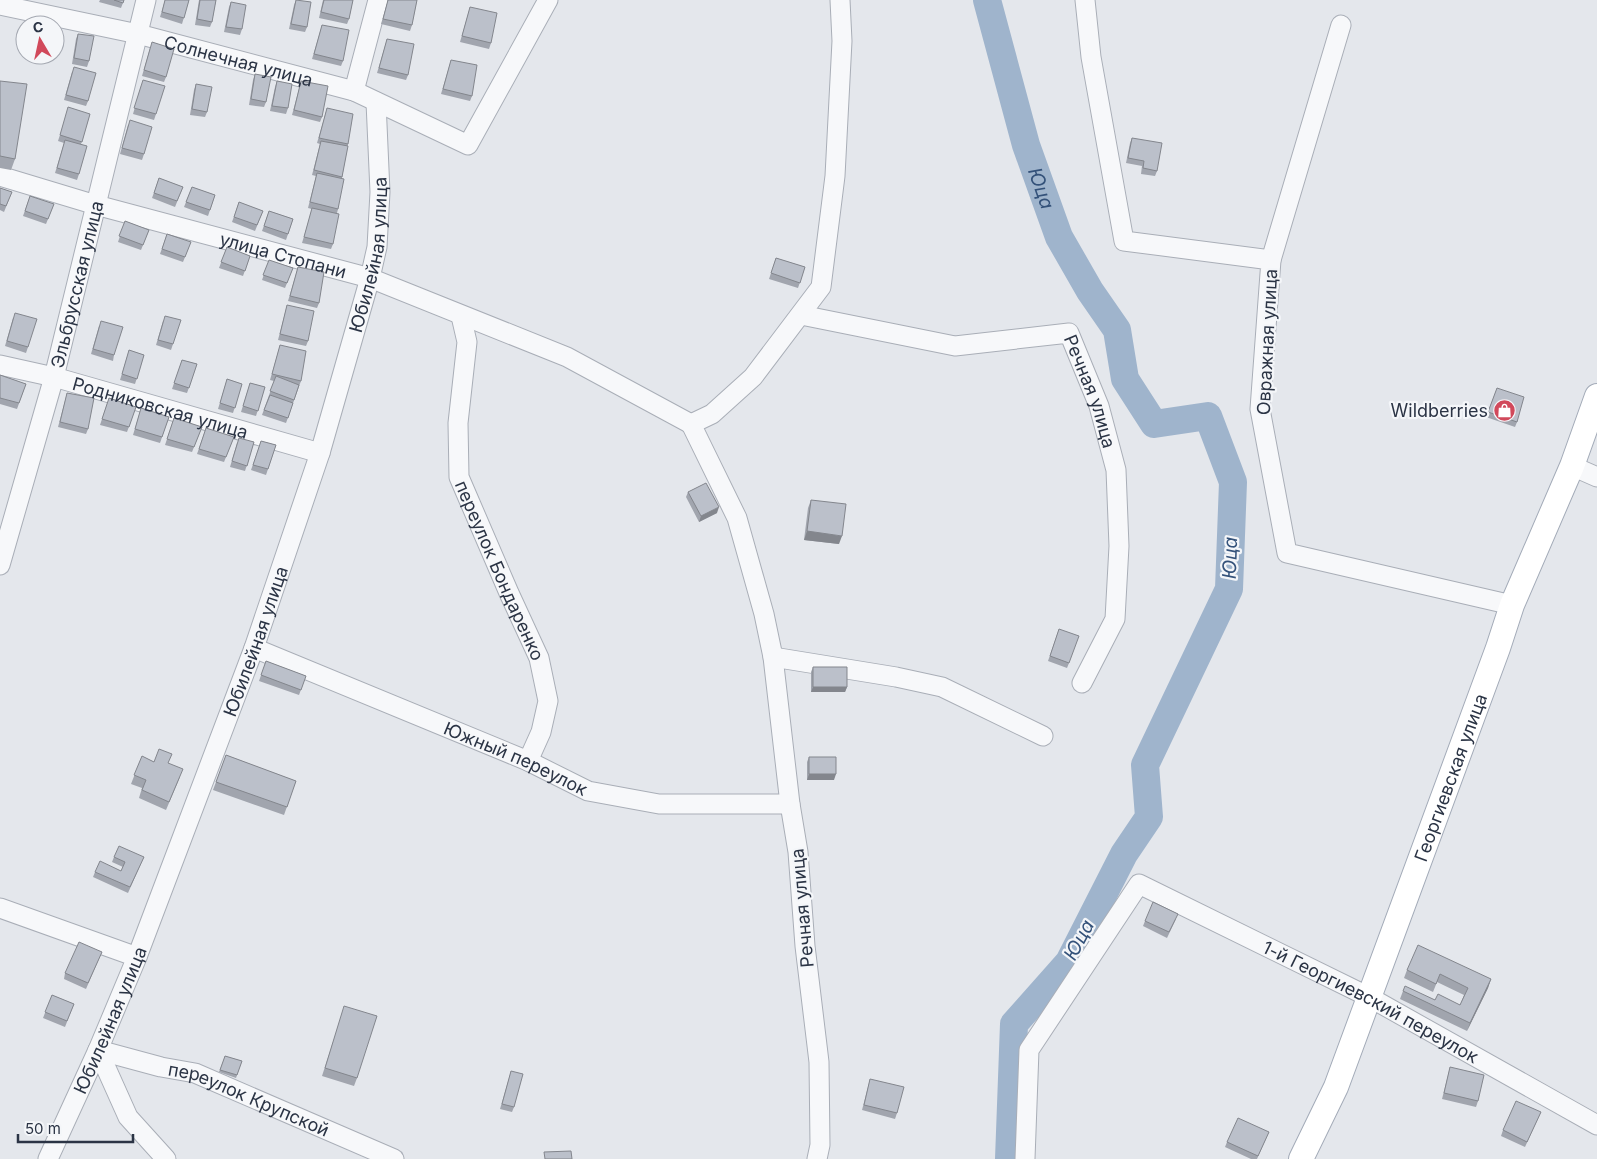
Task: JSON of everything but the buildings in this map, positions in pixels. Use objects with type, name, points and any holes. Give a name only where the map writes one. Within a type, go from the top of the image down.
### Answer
[{"type":"main road","name":"Георгиевская улица","points":[[1301,1159],[1336,1087],[1498,648],[1512,605],[1572,466],[1597,396]]},
{"type":"street","name":"Эльбрусская улица","points":[[0,565],[54,377],[146,0]]},
{"type":"street","points":[[354,91],[378,0]]},
{"type":"street","name":"Солнечная улица","points":[[0,5],[138,34],[354,91],[468,145],[548,0]]},
{"type":"street","points":[[691,424],[712,414],[753,377],[821,287],[835,176],[842,41],[840,0]]},
{"type":"street","name":"Овражная улица","points":[[1085,0],[1090,57],[1124,241],[1271,260],[1260,409],[1287,553],[1512,605]]},
{"type":"street","points":[[1271,260],[1341,25]]},
{"type":"street","name":"Юбилейная улица","points":[[48,1159],[98,1050],[136,957],[254,648],[320,453],[370,278],[377,247],[380,192],[376,102]]},
{"type":"street","name":"улица Стопани","points":[[0,176],[96,205],[370,278],[566,357],[691,424]]},
{"type":"street","name":"Речная улица","points":[[801,315],[955,346],[1070,333],[1100,406],[1116,470],[1119,546],[1115,620],[1082,683]]},
{"type":"street","name":"переулок Бондаренко","points":[[461,316],[467,342],[458,424],[459,478],[539,658],[548,701],[541,732],[528,761]]},
{"type":"street","name":"Родниковская улица","points":[[0,365],[54,377],[320,453]]},
{"type":"street","name":"Речная улица","points":[[691,424],[737,518],[764,614],[773,657],[790,804],[798,852],[805,946],[819,1062],[820,1145],[817,1159]]},
{"type":"street","points":[[1572,466],[1597,477]]},
{"type":"street","name":"Южный переулок","points":[[254,648],[528,761],[588,791],[659,804],[790,804]]},
{"type":"street","points":[[773,657],[896,676],[942,687],[1043,736]]},
{"type":"street","name":"1-й Георгиевский переулок","points":[[1025,1159],[1029,1050],[1139,884],[1369,997],[1597,1125]]},
{"type":"street","points":[[0,908],[136,957]]},
{"type":"street","points":[[98,1050],[128,1117],[166,1159]]},
{"type":"street","name":"переулок Крупской","points":[[98,1050],[161,1067],[196,1073],[394,1159]]},
{"type":"waterway","name":"Юца","points":[[987,0],[1026,145],[1059,237],[1090,291],[1117,330],[1125,379],[1154,424],[1208,416],[1233,482],[1229,589],[1145,765],[1149,817],[1124,854],[1069,962],[1014,1024],[1009,1159]]},
{"type":"place","name":"Wildberries","points":[[1504,410]]}]
